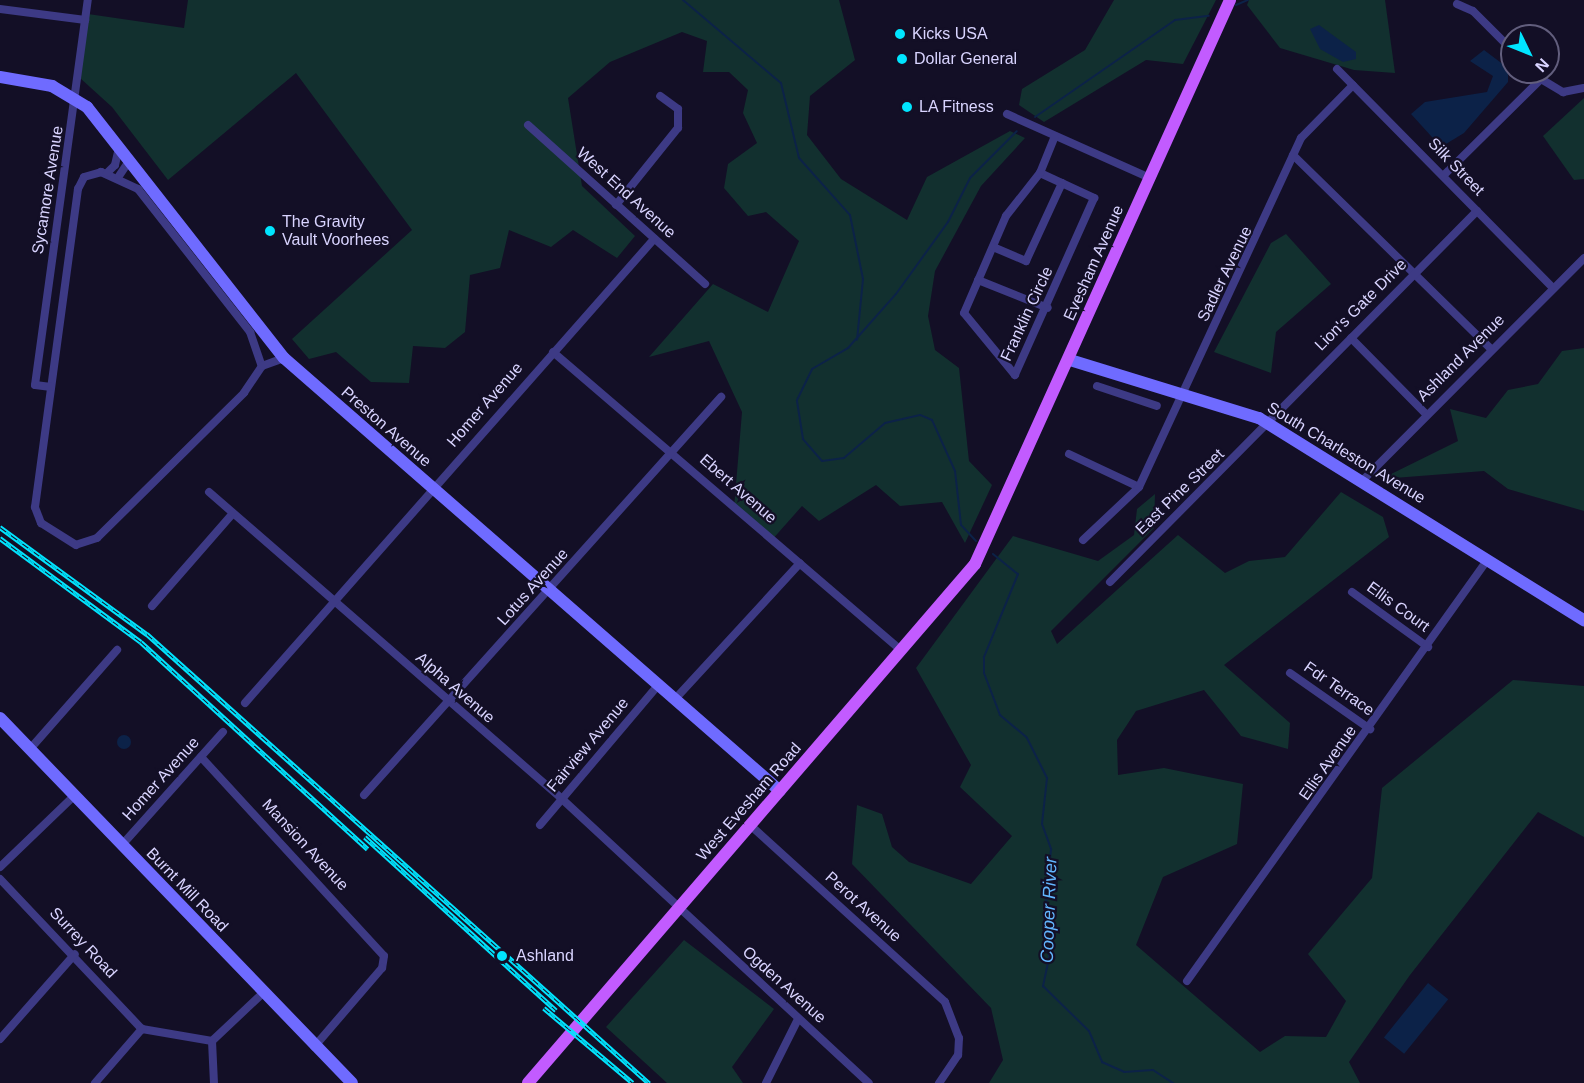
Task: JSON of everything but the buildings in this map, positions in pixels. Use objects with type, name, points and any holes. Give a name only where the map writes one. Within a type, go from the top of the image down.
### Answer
[{"type":"main road","name":"Evesham Avenue","points":[[988,539],[1230,0]]},
{"type":"main road","name":"West Evesham Road","points":[[528,1083],[975,564],[988,539]]},
{"type":"street","name":"Sycamore Avenue","points":[[51,387],[35,385],[78,100],[88,0]]},
{"type":"street","points":[[1457,3],[1473,11],[1500,38]]},
{"type":"street","points":[[0,9],[85,20]]},
{"type":"street","name":"Silk Street","points":[[1337,69],[1553,288]]},
{"type":"street","name":"Preston Avenue","points":[[0,77],[52,86],[78,100],[119,148],[280,354],[431,489],[676,698],[780,791]]},
{"type":"street","points":[[1444,175],[1530,84]]},
{"type":"street","points":[[1551,84],[1563,92],[1584,88]]},
{"type":"street","name":"Sadler Avenue","points":[[1139,487],[1301,138],[1353,85]]},
{"type":"street","points":[[615,205],[678,128],[678,109],[660,96]]},
{"type":"street","points":[[1006,114],[1150,178]]},
{"type":"street","name":"West End Avenue","points":[[528,125],[705,284]]},
{"type":"street","name":"Franklin Circle","points":[[1040,173],[1094,198],[1048,308],[1015,375],[964,313],[1006,216],[1040,173],[1055,136]]},
{"type":"street","points":[[107,173],[115,165],[119,148]]},
{"type":"street","points":[[1293,155],[1491,349]]},
{"type":"street","points":[[119,177],[129,161]]},
{"type":"street","points":[[261,366],[260,350],[138,189],[119,177],[107,173],[92,173],[80,182],[34,513],[76,545],[97,538],[244,393],[261,366],[280,354]]},
{"type":"street","points":[[993,247],[1026,261],[1062,183]]},
{"type":"street","name":"Lion's Gate Drive","points":[[1269,423],[1477,211]]},
{"type":"street","name":"Homer Avenue","points":[[245,703],[431,489],[654,239]]},
{"type":"street","name":"Ashland Avenue","points":[[1362,481],[1426,414],[1584,258]]},
{"type":"street","points":[[978,280],[1048,308]]},
{"type":"street","points":[[1351,338],[1426,414]]},
{"type":"street","points":[[260,350],[280,354]]},
{"type":"street","name":"Ebert Avenue","points":[[553,352],[901,650]]},
{"type":"street","name":"South Charleston Avenue","points":[[1070,360],[1269,423],[1584,620]]},
{"type":"street","points":[[1126,396],[1131,379]]},
{"type":"street","points":[[1097,386],[1157,406]]},
{"type":"street","name":"Lotus Avenue","points":[[364,795],[551,590],[721,397]]},
{"type":"street","name":"East Pine Street","points":[[1110,582],[1269,423]]},
{"type":"street","points":[[1069,454],[1139,487],[1083,540]]},
{"type":"street","name":"Alpha Avenue","points":[[209,492],[448,703],[562,799],[677,910]]},
{"type":"street","points":[[153,606],[233,513]]},
{"type":"street","name":"Ellis Avenue","points":[[1187,981],[1370,729],[1488,559]]},
{"type":"street","points":[[676,698],[800,563]]},
{"type":"street","name":"Ellis Court","points":[[1352,592],[1428,647]]},
{"type":"street","points":[[30,749],[117,650]]},
{"type":"street","name":"Fdr Terrace","points":[[1290,673],[1370,729]]},
{"type":"street","name":"Fairview Avenue","points":[[540,825],[659,684]]},
{"type":"street","name":"Burnt Mill Road","points":[[0,718],[314,1047],[352,1083]]},
{"type":"street","name":"Homer Avenue","points":[[121,846],[223,732]]},
{"type":"street","name":"Mansion Avenue","points":[[201,757],[384,956],[382,968],[314,1047]]},
{"type":"street","points":[[0,867],[74,796]]},
{"type":"street","name":"Perot Avenue","points":[[750,825],[952,1014],[958,1055],[939,1083]]},
{"type":"street","name":"Surrey Road","points":[[0,879],[75,954],[142,1029]]},
{"type":"street","name":"Ogden Avenue","points":[[677,910],[869,1083]]},
{"type":"street","points":[[0,1039],[75,954]]},
{"type":"street","points":[[214,1083],[212,1041],[263,993]]},
{"type":"street","points":[[766,1083],[798,1019]]},
{"type":"street","points":[[95,1083],[142,1029],[212,1041]]},
{"type":"green space","points":[[188,0],[839,0],[855,60],[810,96],[807,135],[841,179],[907,220],[927,177],[1010,131],[1025,138],[981,186],[935,271],[928,316],[935,350],[959,368],[969,461],[992,485],[965,543],[942,502],[900,506],[876,485],[819,521],[802,506],[771,541],[734,508],[742,412],[709,341],[649,357],[713,284],[768,312],[799,241],[766,212],[748,216],[724,188],[728,164],[757,143],[743,113],[748,90],[729,72],[703,72],[707,41],[682,32],[610,62],[568,98],[582,186],[635,236],[617,258],[573,230],[551,247],[509,230],[500,268],[470,275],[465,332],[445,348],[413,346],[409,383],[371,382],[336,352],[309,359],[292,339],[412,230],[296,73],[168,180],[112,107],[80,78],[88,14],[184,28]]},
{"type":"green space","points":[[1114,0],[1216,0],[1183,64],[1146,60],[1044,122],[1019,105],[1022,89],[1085,50]]},
{"type":"green space","points":[[1249,0],[1385,0],[1395,73],[1354,70],[1280,48],[1247,5]]},
{"type":"green space","points":[[1584,98],[1584,179],[1574,180],[1543,136]]},
{"type":"green space","points":[[1286,234],[1331,284],[1276,332],[1271,373],[1214,352],[1271,243]]},
{"type":"green space","points":[[1584,348],[1584,511],[1508,489],[1484,471],[1381,479],[1458,441],[1450,409],[1486,418],[1508,390],[1538,384],[1562,351]]},
{"type":"green space","points":[[1341,492],[1383,517],[1389,537],[1224,665],[1290,723],[1288,749],[1241,736],[1204,690],[1136,711],[1117,740],[1118,775],[1164,768],[1243,784],[1237,844],[1163,877],[1136,945],[1260,1052],[1285,1036],[1326,1037],[1346,1001],[1308,954],[1372,878],[1382,788],[1513,680],[1584,686],[1584,837],[1538,812],[1410,975],[1349,1062],[1360,1083],[989,1083],[1003,1060],[991,1008],[852,864],[857,805],[882,814],[892,847],[909,862],[971,884],[1012,836],[960,787],[971,765],[916,668],[1013,536],[1098,561],[1134,535],[1137,509],[1155,494],[1154,528],[1051,631],[1057,644],[1178,535],[1225,573],[1249,561],[1285,557]]},
{"type":"green space","points":[[684,940],[774,1009],[732,1067],[743,1083],[667,1083],[606,1027]]},
{"type":"water","points":[[1319,25],[1356,52],[1356,59],[1343,62],[1320,49],[1310,29]]},
{"type":"water","points":[[1484,50],[1500,62],[1500,84],[1506,84],[1464,133],[1441,147],[1411,114],[1425,102],[1487,92],[1493,76],[1470,61]]},
{"type":"water","points":[[124,735],[129,737],[131,742],[129,747],[124,749],[119,747],[117,742],[119,737]]},
{"type":"water","points":[[1428,983],[1448,999],[1404,1054],[1384,1037]]},
{"type":"waterway","name":"Cooper River","points":[[683,0],[781,83],[799,158],[850,215],[863,279],[857,340]]},
{"type":"waterway","points":[[1236,5],[1248,0]]},
{"type":"waterway","points":[[1035,117],[1175,20],[1209,16]]},
{"type":"waterway","name":"Cooper River","points":[[976,541],[961,525],[955,471],[932,420],[920,415],[885,423],[844,458],[822,461],[803,439],[797,400],[812,369],[848,348],[896,294],[948,222],[970,178],[1017,131]]},
{"type":"waterway","name":"Cooper River","points":[[993,554],[1018,574],[984,657],[984,673],[1000,715],[1027,738],[1047,778],[1042,824],[1051,849],[1044,925],[1049,958],[1043,986],[1089,1031],[1102,1062],[1124,1072],[1153,1070],[1173,1083]]},
{"type":"railway","points":[[0,527],[147,634],[649,1083]]},
{"type":"railway","points":[[0,538],[141,642],[368,849]]},
{"type":"railway","points":[[365,837],[556,1010]]},
{"type":"railway","points":[[544,1008],[633,1083]]},
{"type":"place","name":"Kicks USA","points":[[900,34]]},
{"type":"place","name":"Dollar General","points":[[902,59]]},
{"type":"place","name":"LA Fitness","points":[[907,107]]},
{"type":"place","name":"The Gravity Vault Voorhees","points":[[270,231]]},
{"type":"place","name":"Ashland","points":[[502,956]]}]
